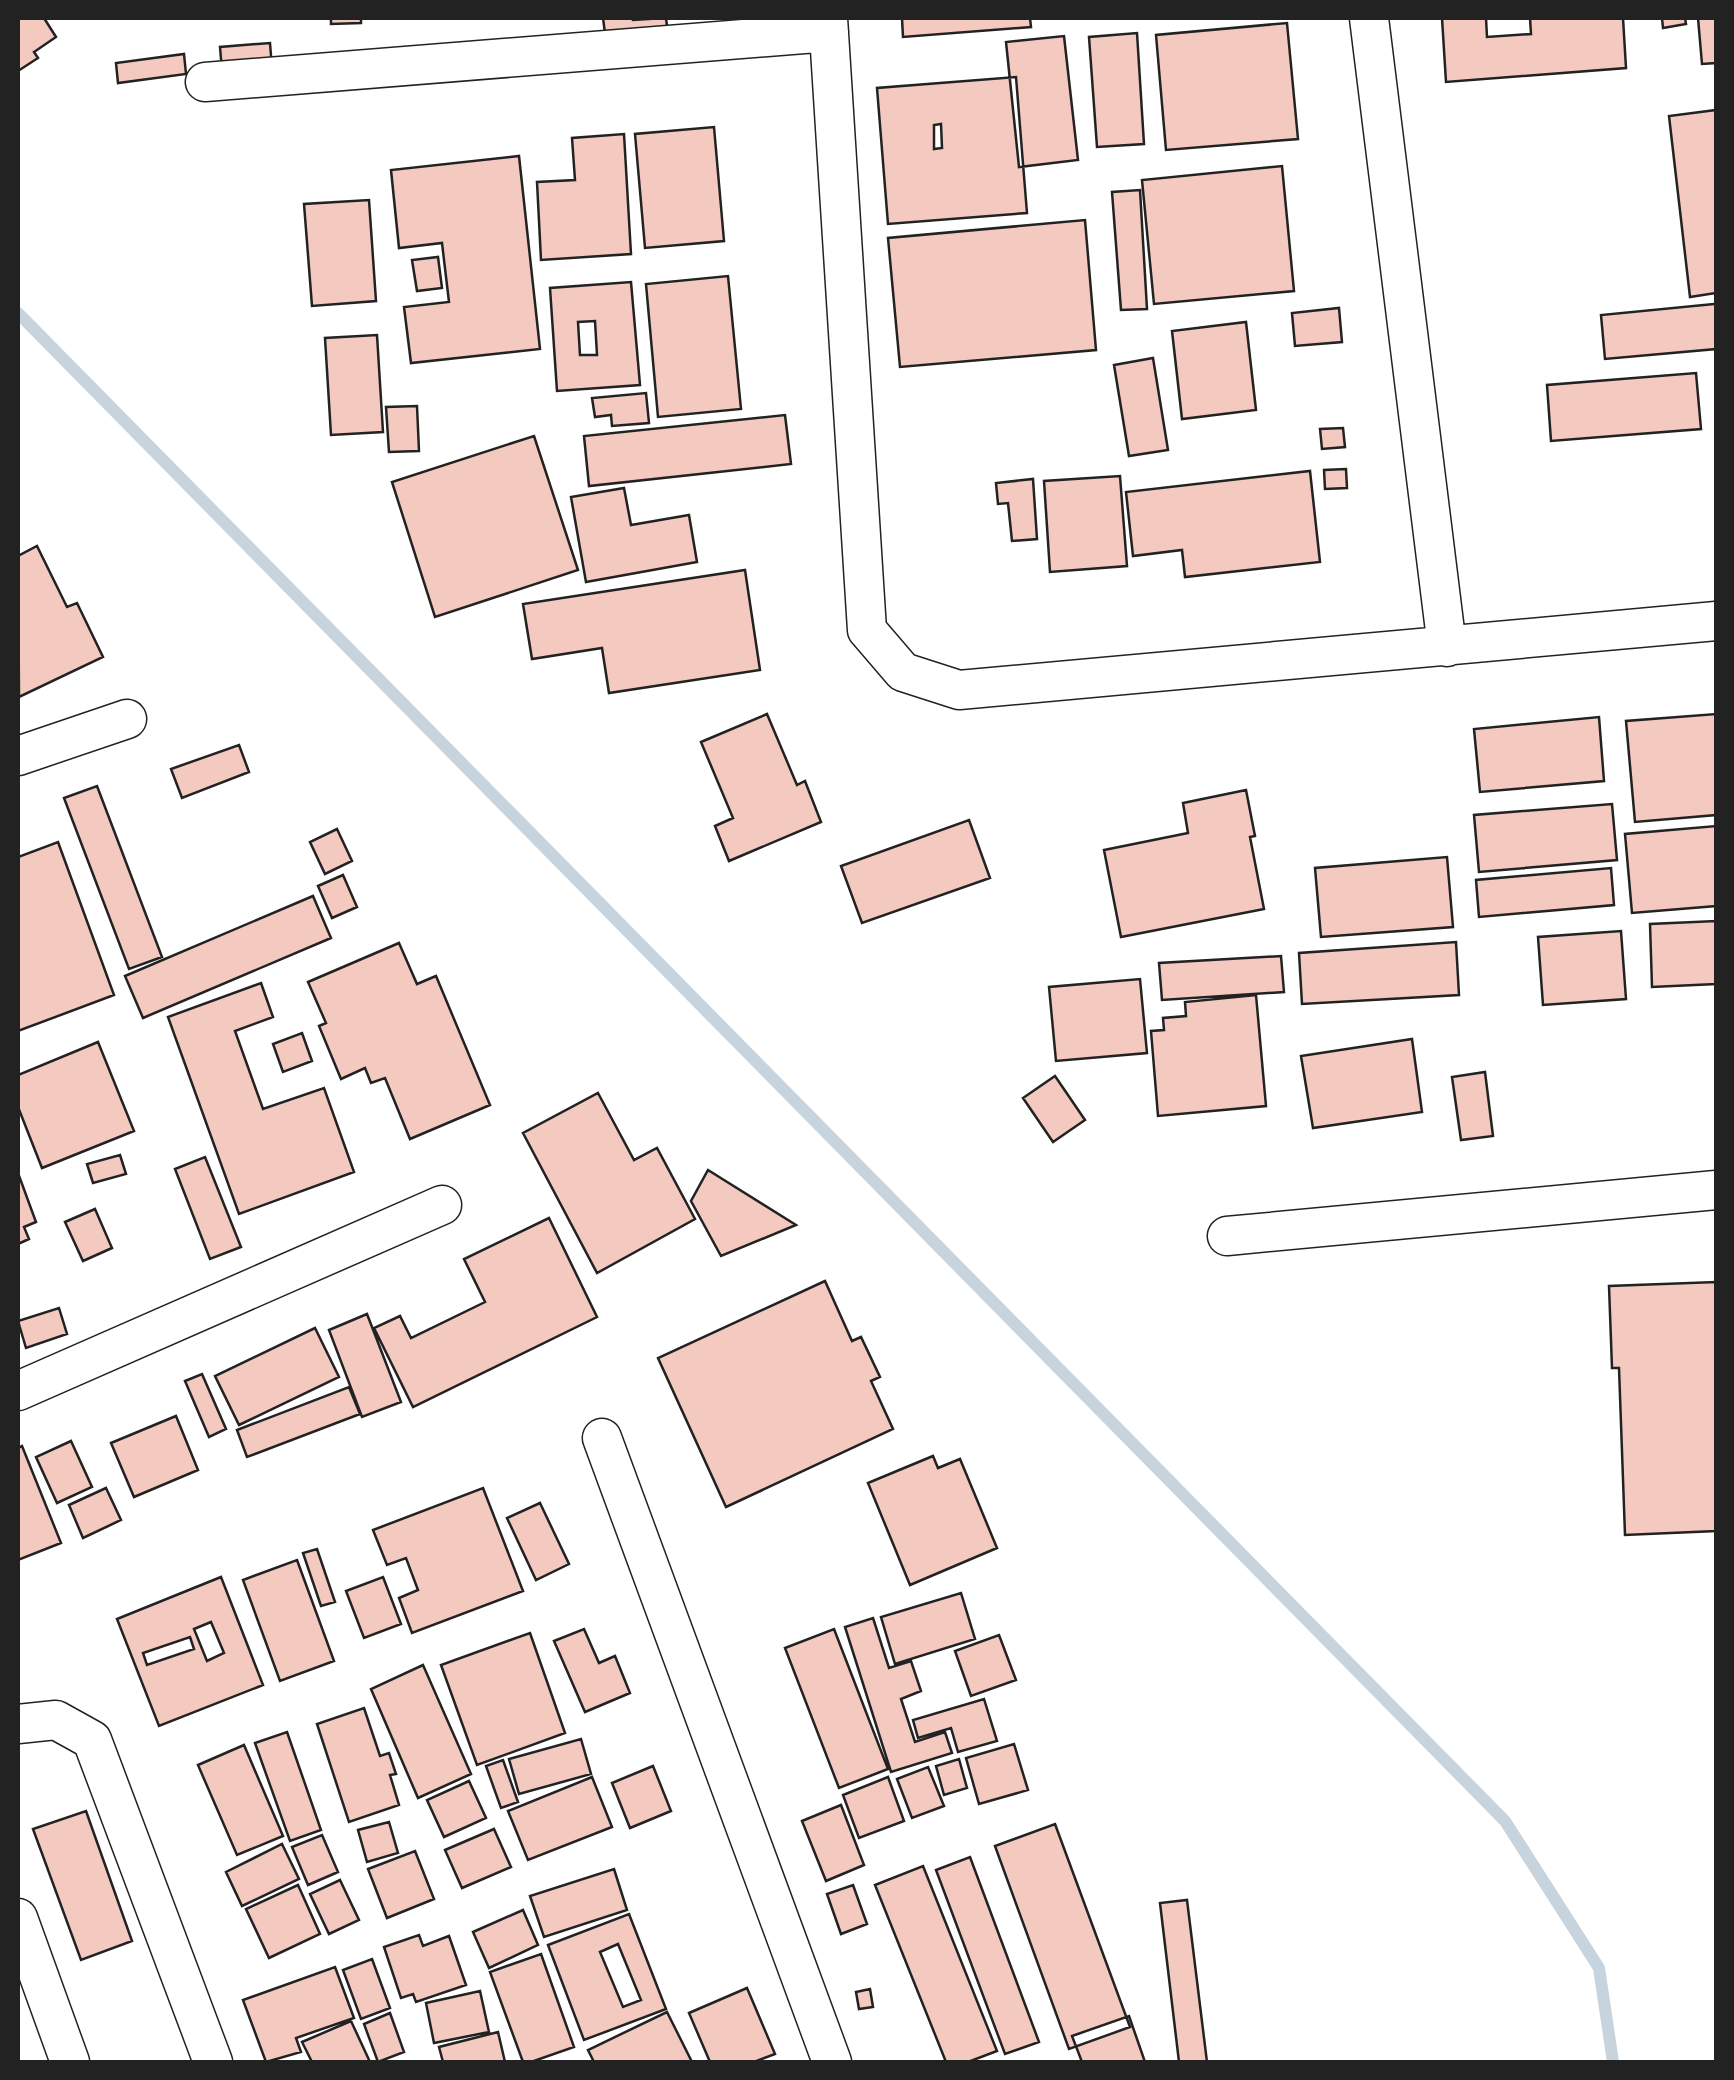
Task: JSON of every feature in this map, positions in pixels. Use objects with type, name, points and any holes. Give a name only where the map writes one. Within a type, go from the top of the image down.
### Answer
[{"type":"street","points":[[1369,18],[1447,646]]},
{"type":"street","points":[[204,82],[828,25],[867,630],[903,672],[958,690],[1716,621]]},
{"type":"street","points":[[18,756],[127,719]]},
{"type":"street","points":[[1226,1236],[1716,1190]]},
{"type":"street","points":[[18,1391],[442,1206]]},
{"type":"street","points":[[602,1438],[832,2062]]},
{"type":"street","points":[[18,1724],[56,1720],[92,1740],[213,2062]]},
{"type":"street","points":[[18,1918],[70,2062]]},
{"type":"building","points":[[18,18],[44,18],[56,37],[34,52],[38,58],[18,71]]},
{"type":"building","points":[[331,18],[361,18],[361,23],[331,24]]},
{"type":"building","points":[[603,18],[666,18],[668,34],[606,41]]},
{"type":"building","points":[[902,18],[1030,18],[1031,27],[903,37]]},
{"type":"building","points":[[1442,18],[1486,18],[1487,37],[1531,34],[1530,18],[1623,18],[1626,68],[1446,82]]},
{"type":"building","points":[[1662,18],[1685,18],[1686,24],[1663,28]]},
{"type":"building","points":[[1698,18],[1716,18],[1716,63],[1702,64]]},
{"type":"building","points":[[1287,23],[1298,139],[1166,150],[1156,35]]},
{"type":"building","points":[[1137,33],[1144,144],[1097,147],[1089,37]]},
{"type":"building","points":[[1064,36],[1078,160],[1019,167],[1006,42]]},
{"type":"building","points":[[270,43],[272,68],[222,71],[220,47]]},
{"type":"building","points":[[184,54],[186,74],[118,83],[116,63]]},
{"type":"building","points":[[1016,77],[1027,213],[888,224],[877,88]],"holes":[[[941,124],[942,148],[934,149],[934,125]]]},
{"type":"building","points":[[1716,110],[1716,293],[1690,297],[1669,116]]},
{"type":"building","points":[[714,127],[724,241],[645,248],[635,134]]},
{"type":"building","points":[[624,134],[631,254],[541,260],[537,182],[575,180],[572,138]]},
{"type":"building","points":[[519,156],[540,349],[411,363],[404,307],[449,302],[442,243],[399,248],[391,170]]},
{"type":"building","points":[[1282,166],[1294,291],[1154,304],[1142,180]]},
{"type":"building","points":[[1140,190],[1147,309],[1121,310],[1112,192]]},
{"type":"building","points":[[369,200],[376,301],[312,306],[304,204]]},
{"type":"building","points":[[1085,220],[1096,350],[900,367],[888,238]]},
{"type":"building","points":[[438,257],[442,288],[417,291],[412,260]]},
{"type":"building","points":[[728,276],[741,409],[658,417],[646,284]]},
{"type":"building","points":[[631,282],[640,385],[557,391],[550,288]],"holes":[[[595,321],[597,355],[580,355],[578,322]]]},
{"type":"building","points":[[1716,304],[1716,349],[1605,359],[1601,315]]},
{"type":"building","points":[[1339,308],[1342,342],[1295,346],[1292,313]]},
{"type":"building","points":[[1246,322],[1256,410],[1182,419],[1172,331]]},
{"type":"building","points":[[377,335],[383,432],[331,435],[325,338]]},
{"type":"building","points":[[1153,358],[1168,450],[1129,456],[1114,365]]},
{"type":"building","points":[[1696,373],[1701,429],[1551,441],[1547,385]]},
{"type":"building","points":[[646,393],[649,423],[612,426],[611,415],[595,417],[592,398]]},
{"type":"building","points":[[417,406],[419,451],[389,452],[386,407]]},
{"type":"building","points":[[785,415],[791,464],[589,486],[584,436]]},
{"type":"building","points":[[1343,428],[1345,447],[1322,449],[1320,429]]},
{"type":"building","points":[[534,436],[578,570],[435,617],[392,482]]},
{"type":"building","points":[[1346,469],[1347,488],[1325,489],[1324,470]]},
{"type":"building","points":[[1310,471],[1320,562],[1185,577],[1182,550],[1133,556],[1126,492]]},
{"type":"building","points":[[1120,476],[1127,566],[1050,572],[1044,481]]},
{"type":"building","points":[[1033,479],[1037,539],[1012,541],[1008,503],[998,504],[996,483]]},
{"type":"building","points":[[624,488],[631,525],[689,515],[697,562],[586,582],[571,497]]},
{"type":"building","points":[[37,546],[67,607],[77,603],[103,657],[19,697],[18,556]]},
{"type":"building","points":[[745,570],[760,670],[609,693],[602,648],[532,659],[523,604]]},
{"type":"building","points":[[767,714],[797,785],[805,781],[821,822],[729,861],[715,826],[733,818],[701,742]]},
{"type":"building","points":[[1716,714],[1716,815],[1635,822],[1626,721]]},
{"type":"building","points":[[1599,717],[1604,781],[1480,792],[1474,729]]},
{"type":"building","points":[[239,745],[249,772],[182,798],[171,769]]},
{"type":"building","points":[[97,786],[162,957],[129,969],[64,798]]},
{"type":"building","points":[[1246,790],[1255,836],[1250,837],[1264,909],[1121,937],[1104,850],[1188,833],[1183,803]]},
{"type":"building","points":[[1612,804],[1617,860],[1479,872],[1474,815]]},
{"type":"building","points":[[969,820],[990,878],[862,923],[841,866]]},
{"type":"building","points":[[1716,826],[1716,906],[1632,913],[1625,834]]},
{"type":"building","points":[[337,829],[352,861],[325,874],[310,842]]},
{"type":"building","points":[[58,842],[114,995],[18,1031],[18,857]]},
{"type":"building","points":[[1447,857],[1453,927],[1321,937],[1315,868]]},
{"type":"building","points":[[1611,868],[1614,905],[1479,917],[1476,880]]},
{"type":"building","points":[[343,875],[357,907],[332,918],[318,886]]},
{"type":"building","points":[[313,896],[331,938],[143,1018],[125,976]]},
{"type":"building","points":[[1716,921],[1716,984],[1652,987],[1650,924]]},
{"type":"building","points":[[1621,931],[1626,999],[1543,1005],[1538,937]]},
{"type":"building","points":[[1456,942],[1459,995],[1302,1004],[1299,953]]},
{"type":"building","points":[[399,943],[417,984],[436,976],[490,1105],[410,1139],[385,1078],[371,1083],[365,1068],[341,1079],[319,1026],[326,1023],[308,982]]},
{"type":"building","points":[[1281,956],[1284,992],[1162,1000],[1159,963]]},
{"type":"building","points":[[1140,979],[1147,1053],[1056,1061],[1049,987]]},
{"type":"building","points":[[261,983],[273,1017],[235,1031],[263,1109],[324,1088],[354,1172],[239,1214],[168,1017]]},
{"type":"building","points":[[1256,995],[1266,1106],[1158,1116],[1151,1031],[1164,1030],[1163,1018],[1186,1016],[1185,1002]]},
{"type":"building","points":[[302,1033],[312,1061],[283,1072],[273,1044]]},
{"type":"building","points":[[1412,1039],[1422,1112],[1313,1128],[1301,1056]]},
{"type":"building","points":[[98,1042],[134,1131],[42,1168],[18,1107],[18,1075]]},
{"type":"building","points":[[1485,1072],[1493,1136],[1461,1140],[1452,1077]]},
{"type":"building","points":[[1055,1076],[1085,1120],[1053,1142],[1023,1098]]},
{"type":"building","points":[[598,1093],[634,1160],[657,1148],[695,1219],[597,1273],[523,1133]]},
{"type":"building","points":[[120,1155],[126,1174],[93,1183],[87,1164]]},
{"type":"building","points":[[205,1157],[241,1247],[210,1259],[175,1169]]},
{"type":"building","points":[[708,1170],[796,1225],[721,1256],[691,1201]]},
{"type":"building","points":[[18,1173],[36,1222],[24,1227],[29,1239],[18,1244]]},
{"type":"building","points":[[95,1209],[112,1248],[83,1261],[65,1222]]},
{"type":"building","points":[[549,1218],[597,1317],[413,1407],[374,1328],[400,1316],[411,1338],[485,1302],[464,1259]]},
{"type":"building","points":[[825,1281],[852,1341],[861,1337],[880,1377],[871,1381],[893,1429],[726,1507],[658,1358]]},
{"type":"building","points":[[1716,1282],[1716,1531],[1625,1535],[1619,1368],[1612,1368],[1609,1286]]},
{"type":"building","points":[[59,1308],[67,1334],[26,1348],[18,1321]]},
{"type":"building","points":[[367,1314],[401,1402],[362,1417],[329,1330]]},
{"type":"building","points":[[315,1328],[339,1377],[239,1425],[215,1376]]},
{"type":"building","points":[[202,1374],[226,1429],[209,1437],[185,1381]]},
{"type":"building","points":[[349,1387],[360,1414],[247,1457],[237,1430]]},
{"type":"building","points":[[176,1416],[198,1470],[134,1497],[111,1443]]},
{"type":"building","points":[[71,1441],[92,1487],[57,1503],[36,1457]]},
{"type":"building","points":[[22,1446],[61,1543],[18,1560],[18,1448]]},
{"type":"building","points":[[933,1456],[938,1468],[960,1459],[997,1548],[910,1585],[868,1483]]},
{"type":"building","points":[[106,1488],[121,1520],[83,1538],[69,1505]]},
{"type":"building","points":[[483,1488],[523,1591],[412,1633],[399,1598],[418,1590],[406,1558],[387,1565],[373,1530]]},
{"type":"building","points":[[540,1503],[569,1564],[536,1580],[507,1518]]},
{"type":"building","points":[[317,1549],[335,1602],[321,1606],[303,1553]]},
{"type":"building","points":[[297,1560],[334,1661],[280,1681],[243,1580]]},
{"type":"building","points":[[221,1577],[263,1685],[159,1726],[117,1619]],"holes":[[[211,1622],[224,1653],[207,1661],[194,1629]],[[190,1637],[194,1649],[147,1665],[143,1653]]]},
{"type":"building","points":[[383,1577],[401,1624],[364,1638],[346,1591]]},
{"type":"building","points":[[961,1593],[975,1639],[895,1664],[881,1617]]},
{"type":"building","points":[[873,1618],[889,1668],[911,1661],[921,1691],[901,1699],[915,1742],[945,1732],[952,1753],[891,1772],[845,1627]]},
{"type":"building","points":[[584,1629],[599,1663],[615,1656],[630,1693],[585,1712],[554,1641]]},
{"type":"building","points":[[834,1629],[888,1769],[839,1788],[785,1648]]},
{"type":"building","points":[[530,1633],[565,1733],[477,1765],[441,1665]]},
{"type":"building","points":[[999,1635],[1016,1680],[971,1696],[955,1651]]},
{"type":"building","points":[[423,1665],[471,1774],[418,1798],[371,1689]]},
{"type":"building","points":[[984,1699],[997,1741],[958,1752],[951,1728],[918,1738],[913,1720]]},
{"type":"building","points":[[364,1708],[380,1756],[389,1753],[396,1774],[390,1775],[399,1805],[349,1822],[317,1724]]},
{"type":"building","points":[[287,1732],[321,1830],[290,1841],[255,1743]]},
{"type":"building","points":[[581,1739],[591,1774],[519,1794],[509,1759]]},
{"type":"building","points":[[1014,1744],[1028,1790],[979,1804],[966,1758]]},
{"type":"building","points":[[244,1745],[283,1836],[237,1855],[198,1765]]},
{"type":"building","points":[[959,1759],[967,1788],[944,1795],[936,1766]]},
{"type":"building","points":[[503,1760],[518,1802],[501,1808],[486,1766]]},
{"type":"building","points":[[653,1766],[671,1811],[630,1828],[612,1783]]},
{"type":"building","points":[[928,1767],[944,1806],[912,1818],[897,1779]]},
{"type":"building","points":[[592,1777],[612,1827],[528,1860],[508,1811]]},
{"type":"building","points":[[888,1777],[904,1821],[859,1838],[843,1795]]},
{"type":"building","points":[[469,1781],[486,1818],[444,1837],[427,1800]]},
{"type":"building","points":[[841,1805],[864,1865],[826,1881],[802,1821]]},
{"type":"building","points":[[86,1811],[132,1941],[81,1960],[33,1829]]},
{"type":"building","points":[[389,1822],[398,1853],[367,1862],[358,1830]]},
{"type":"building","points":[[1055,1824],[1130,2027],[1069,2049],[995,1846]]},
{"type":"building","points":[[494,1829],[511,1867],[462,1888],[445,1850]]},
{"type":"building","points":[[322,1835],[338,1872],[308,1885],[292,1847]]},
{"type":"building","points":[[282,1844],[299,1879],[242,1906],[226,1872]]},
{"type":"building","points":[[415,1851],[434,1899],[387,1918],[368,1869]]},
{"type":"building","points":[[970,1857],[1039,2042],[1005,2054],[936,1870]]},
{"type":"building","points":[[923,1866],[997,2051],[968,2062],[946,2062],[875,1885]]},
{"type":"building","points":[[614,1869],[627,1910],[544,1937],[530,1896]]},
{"type":"building","points":[[340,1880],[359,1920],[329,1934],[310,1894]]},
{"type":"building","points":[[298,1885],[320,1934],[269,1958],[246,1909]]},
{"type":"building","points":[[853,1885],[867,1924],[841,1934],[827,1894]]},
{"type":"building","points":[[1187,1900],[1207,2062],[1179,2062],[1160,1903]]},
{"type":"building","points":[[523,1910],[538,1945],[489,1968],[473,1932]]},
{"type":"building","points":[[629,1914],[666,2009],[584,2040],[548,1945]],"holes":[[[618,1944],[641,2000],[623,2007],[600,1952]]]},
{"type":"building","points":[[419,1935],[423,1946],[449,1936],[466,1985],[416,2002],[413,1994],[401,1998],[384,1947]]},
{"type":"building","points":[[541,1954],[574,2047],[523,2062],[490,1972]]},
{"type":"building","points":[[372,1959],[390,2008],[361,2019],[343,1970]]},
{"type":"building","points":[[335,1967],[354,2018],[296,2038],[301,2052],[266,2062],[243,2000]]},
{"type":"building","points":[[747,1988],[775,2054],[754,2062],[710,2062],[689,2013]]},
{"type":"building","points":[[870,1989],[873,2007],[859,2009],[856,1992]]},
{"type":"building","points":[[480,1991],[489,2032],[434,2043],[426,2003]]},
{"type":"building","points":[[667,2012],[692,2062],[594,2062],[588,2050]]},
{"type":"building","points":[[390,2013],[404,2052],[378,2062],[364,2024]]},
{"type":"building","points":[[1129,2016],[1145,2062],[1082,2062],[1072,2036]]},
{"type":"building","points":[[351,2021],[370,2062],[312,2062],[302,2042]]},
{"type":"building","points":[[498,2032],[505,2062],[443,2062],[439,2047]]},
{"type":"waterway","points":[[18,313],[1505,1821],[1599,1968],[1613,2062]]}]
